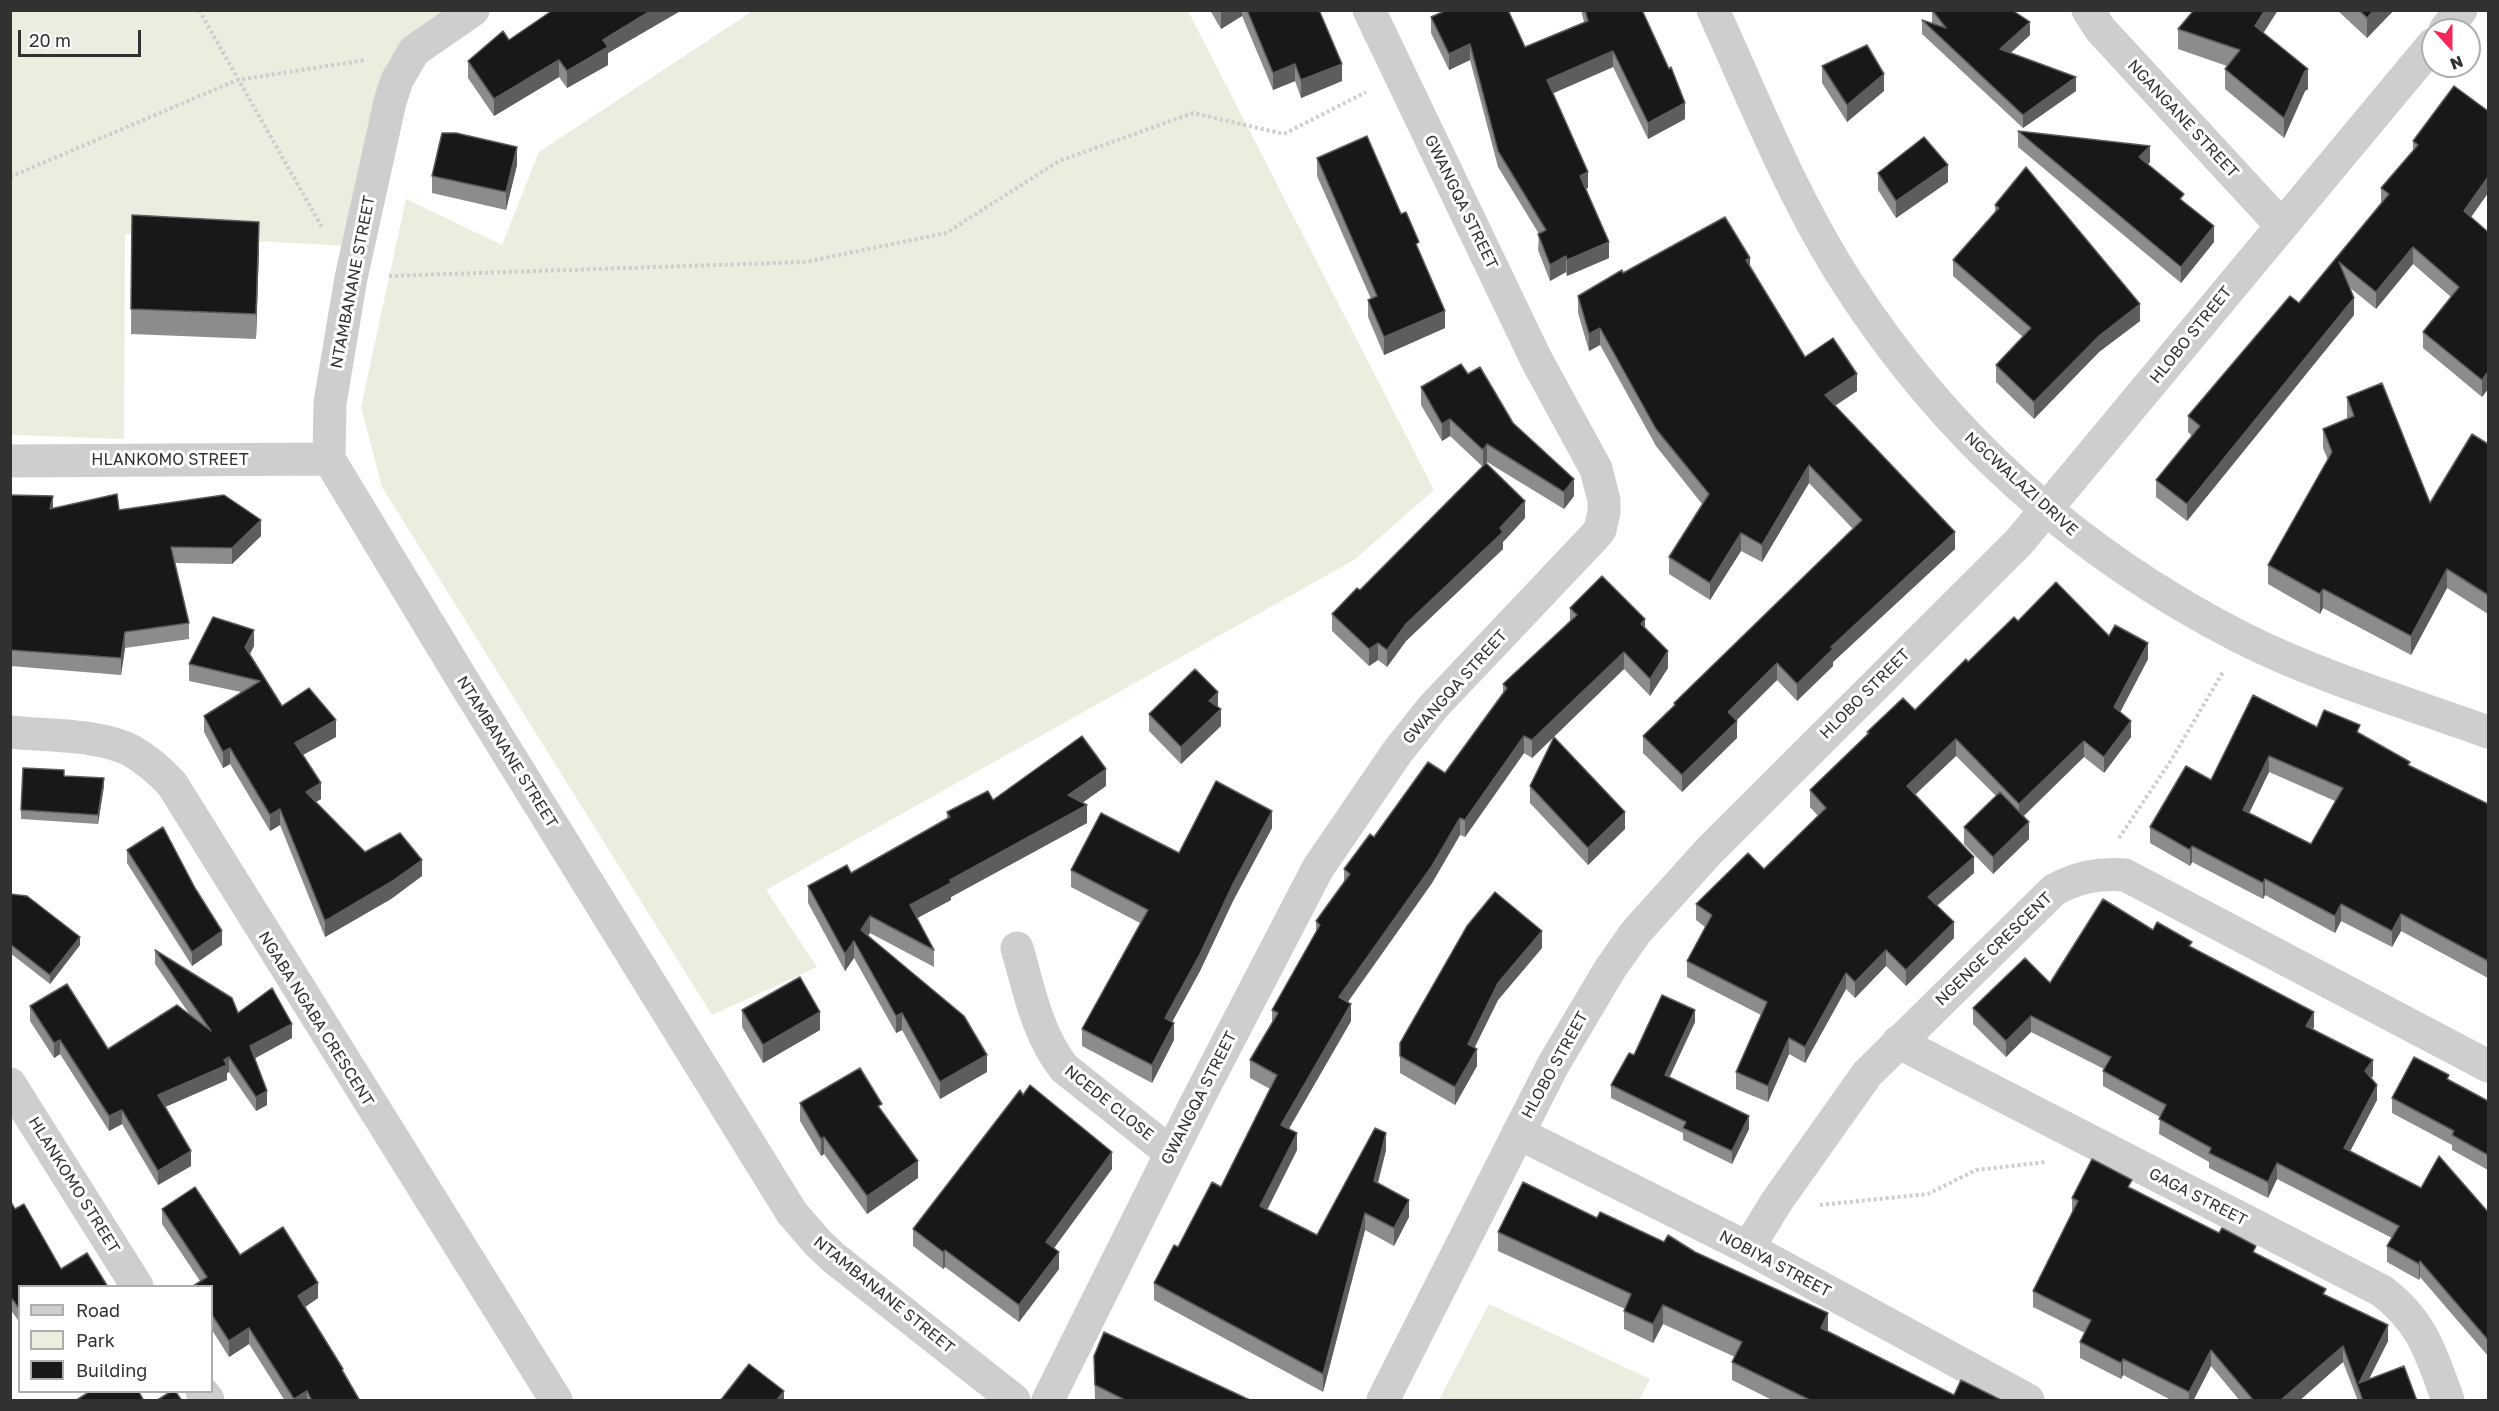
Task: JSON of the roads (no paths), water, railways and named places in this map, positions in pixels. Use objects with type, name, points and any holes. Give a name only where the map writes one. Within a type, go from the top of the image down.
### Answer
[{"type":"street","name":"NTAMBANANE STREET","points":[[473,10],[414,51],[397,80],[390,102],[351,278],[330,403],[329,459],[792,1213],[818,1244],[834,1258],[1014,1401]]},
{"type":"street","name":"GWANGQA STREET","points":[[1048,1401],[1171,1153],[1318,868],[1398,751],[1433,707],[1593,538],[1603,521],[1605,500],[1596,469],[1536,359],[1369,10]]},
{"type":"street","name":"NGCWALAZI DRIVE","points":[[1713,10],[1795,190],[1847,283],[1917,381],[1989,460],[2094,549],[2138,579],[2241,637],[2317,670],[2488,732]]},
{"type":"street","name":"NGANGANE STREET","points":[[2088,10],[2100,29],[2282,225]]},
{"type":"street","name":"HLOBO STREET","points":[[1383,1401],[1553,1065],[1610,969],[1636,932],[1709,850],[2019,542],[2421,58]]},
{"type":"street","name":"HLANKOMO STREET","points":[[10,461],[329,459]]},
{"type":"street","name":"NGABA NGABA CRESCENT","points":[[10,732],[94,740],[130,750],[150,763],[171,784],[556,1401]]},
{"type":"street","name":"NGENGE CRESCENT","points":[[1748,1248],[1777,1201],[1854,1091],[1898,1042],[2054,890],[2101,873],[2126,875],[2488,1066]]},
{"type":"street","name":"NCEDE CLOSE","points":[[1017,948],[1043,1033],[1054,1056],[1064,1068],[1171,1153]]},
{"type":"street","name":"GAGA STREET","points":[[1898,1042],[2382,1291],[2399,1305],[2418,1326],[2448,1401]]},
{"type":"street","name":"HLANKOMO STREET","points":[[10,1084],[136,1285]]},
{"type":"street","name":"NOBIYA STREET","points":[[1518,1133],[1748,1248],[2028,1401]]}]
